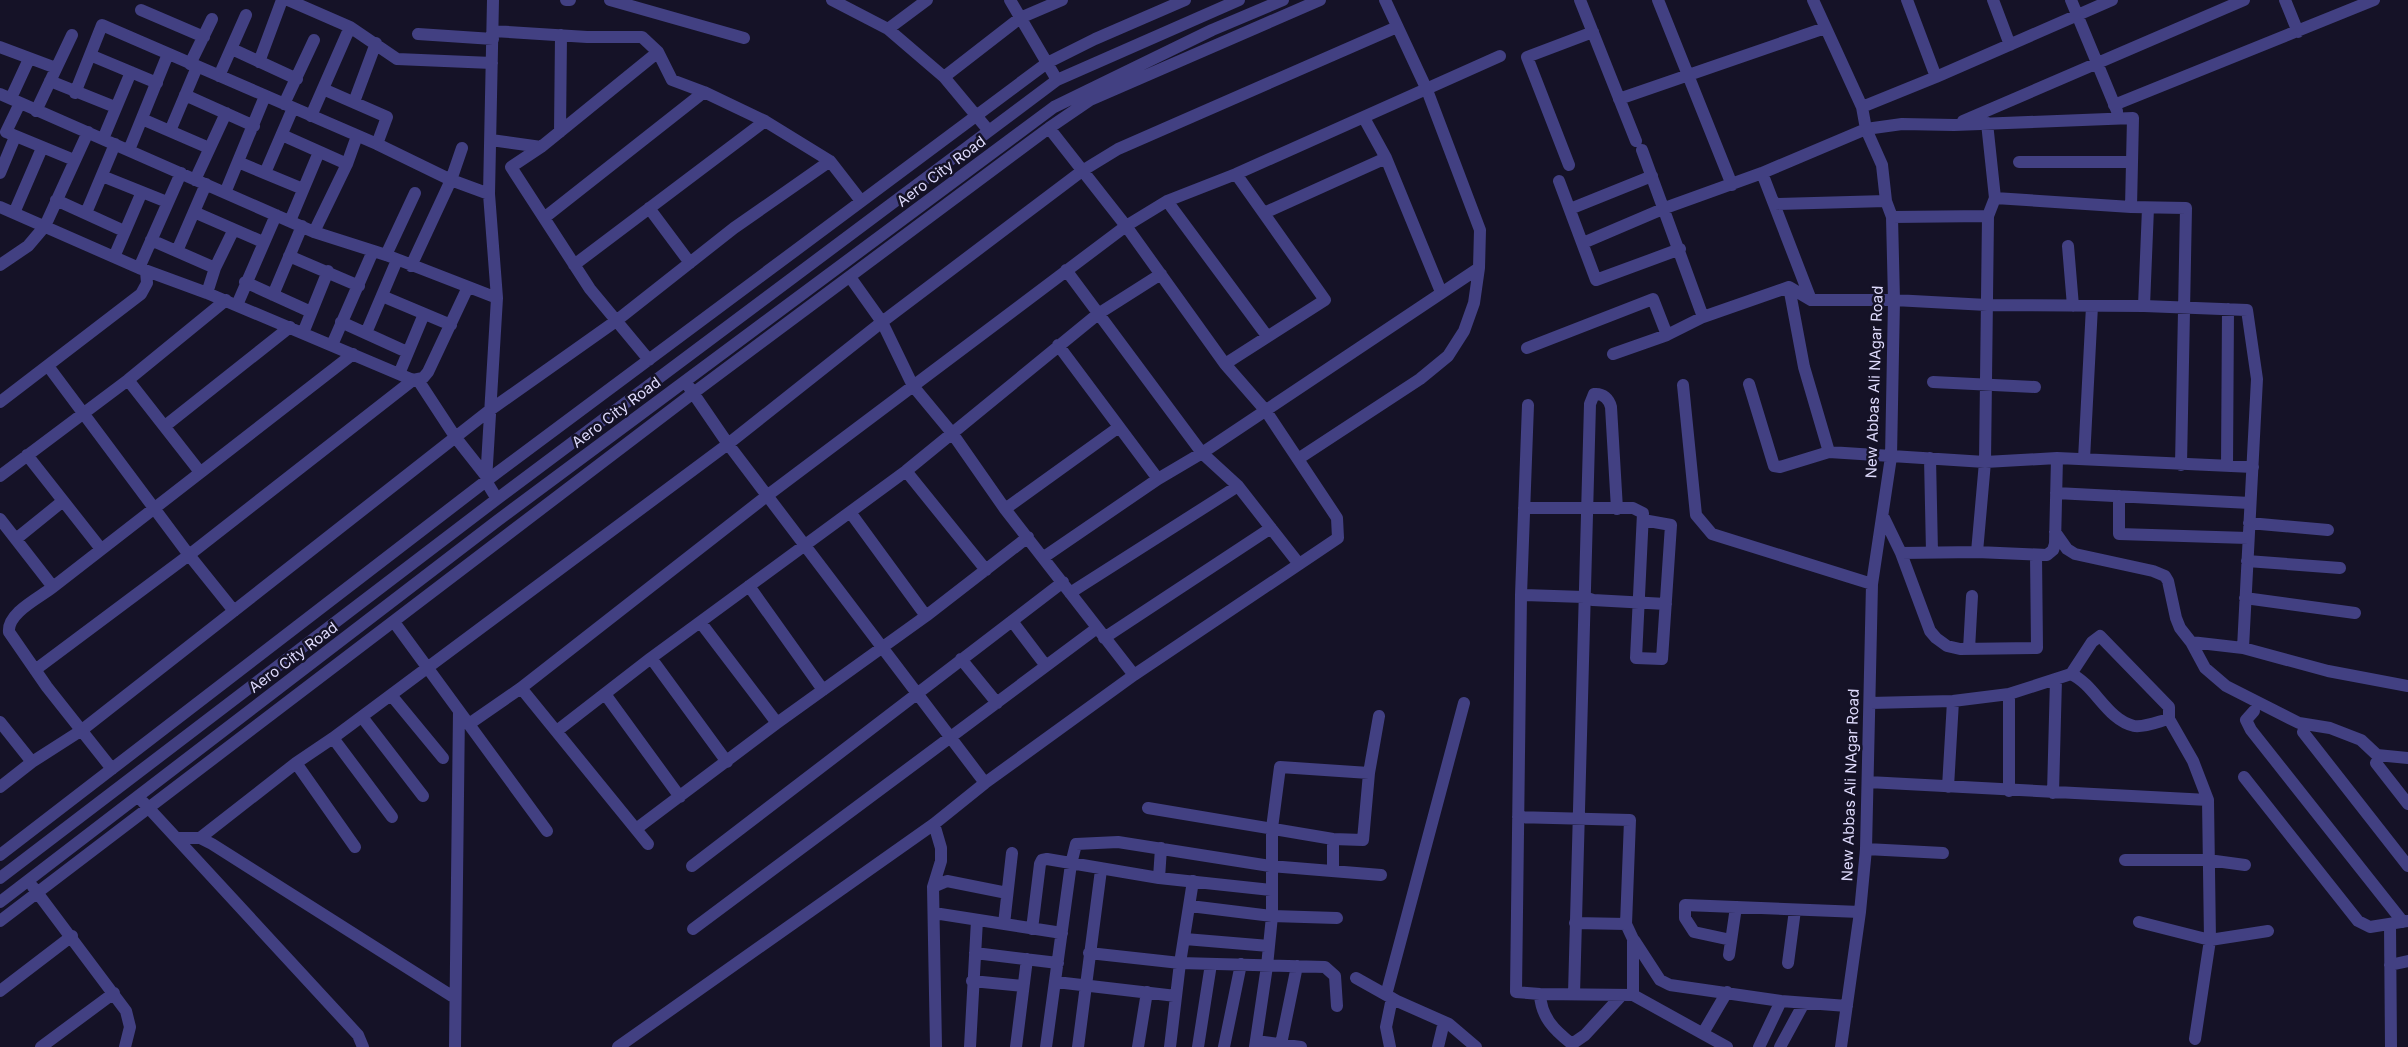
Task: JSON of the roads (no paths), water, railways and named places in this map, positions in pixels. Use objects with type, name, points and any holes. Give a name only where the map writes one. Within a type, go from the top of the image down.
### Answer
[{"type":"street","points":[[259,62],[282,0]]},
{"type":"street","points":[[288,0],[350,27],[397,58],[492,63]]},
{"type":"street","points":[[486,479],[498,298],[490,194],[493,0]]},
{"type":"street","points":[[610,0],[744,38]]},
{"type":"street","points":[[832,0],[888,29],[944,77],[989,132]]},
{"type":"street","points":[[888,29],[927,0]]},
{"type":"street","points":[[1010,0],[1057,80]]},
{"type":"street","points":[[944,77],[1020,18],[1062,0]]},
{"type":"street","points":[[0,855],[486,479],[649,360],[1047,63],[1094,39],[1185,0]]},
{"type":"street","name":"Aero City Road","points":[[0,878],[498,498],[1057,80],[1239,0]]},
{"type":"street","name":"Aero City Road","points":[[0,902],[497,521],[1054,107],[1212,30],[1283,0]]},
{"type":"street","points":[[0,921],[692,394],[1049,128],[1090,100],[1320,0]]},
{"type":"street","points":[[1298,459],[1420,379],[1448,356],[1466,324],[1474,303],[1479,268],[1480,230],[1427,90],[1385,0]]},
{"type":"street","points":[[1580,0],[1652,176],[1704,317]]},
{"type":"street","points":[[1658,0],[1686,75],[1732,185]]},
{"type":"street","name":"New Abbas Ali NAgar Road","points":[[1813,0],[1862,107],[1866,128],[1882,166],[1886,201],[1892,217],[1894,300],[1891,456],[1884,518],[1872,584],[1866,849],[1860,912],[1841,1047]]},
{"type":"street","points":[[1908,0],[1936,77]]},
{"type":"street","points":[[1993,0],[2010,46]]},
{"type":"street","points":[[2071,0],[2120,119]]},
{"type":"street","points":[[1862,107],[2010,46],[2077,14],[2112,0]]},
{"type":"street","points":[[1954,125],[2244,0]]},
{"type":"street","points":[[2285,0],[2298,32]]},
{"type":"street","points":[[2114,105],[2374,0]]},
{"type":"street","points":[[141,10],[204,37]]},
{"type":"street","points":[[219,76],[246,15]]},
{"type":"street","points":[[170,131],[212,19]]},
{"type":"street","points":[[75,93],[102,25],[376,144],[451,180],[490,194]]},
{"type":"street","points":[[311,116],[350,27]]},
{"type":"street","points":[[200,838],[296,763],[362,717],[728,444],[882,322],[1082,171],[1118,149],[1397,27]]},
{"type":"street","points":[[1619,99],[1826,28]]},
{"type":"street","points":[[1570,165],[1527,58],[1593,32]]},
{"type":"street","points":[[418,34],[642,37],[658,52],[672,80],[704,92],[765,121],[830,161],[861,201]]},
{"type":"street","points":[[36,111],[72,35]]},
{"type":"street","points":[[560,132],[561,35]]},
{"type":"street","points":[[265,173],[282,135],[296,79],[314,40]]},
{"type":"street","points":[[354,102],[376,43]]},
{"type":"street","points":[[0,48],[56,68]]},
{"type":"street","points":[[232,49],[296,79]]},
{"type":"street","points":[[649,360],[590,289],[512,167],[541,147],[658,52]]},
{"type":"street","points":[[129,150],[168,54]]},
{"type":"street","points":[[90,55],[157,82]]},
{"type":"street","points":[[469,724],[521,688],[768,495],[1126,226],[1167,201],[1236,174],[1500,56]]},
{"type":"street","points":[[29,58],[10,98],[6,132],[74,160]]},
{"type":"street","points":[[103,139],[130,72]]},
{"type":"street","points":[[50,81],[75,93],[115,107]]},
{"type":"street","points":[[323,89],[387,117],[376,144]]},
{"type":"street","points":[[544,218],[704,92]]},
{"type":"street","points":[[185,95],[254,126]]},
{"type":"street","points":[[225,193],[265,96]]},
{"type":"street","points":[[10,98],[314,232],[373,251],[498,298]]},
{"type":"street","points":[[177,251],[194,212],[209,148],[226,113]]},
{"type":"street","points":[[1364,118],[1386,158],[1441,292]]},
{"type":"street","points":[[1583,243],[1664,208],[1762,174],[1866,128],[1902,124],[1954,125],[2133,118],[2131,207]]},
{"type":"street","points":[[142,119],[209,148]]},
{"type":"street","points":[[574,265],[765,121]]},
{"type":"street","points":[[1977,552],[1985,462],[1988,216],[1995,198],[1987,123]]},
{"type":"street","points":[[618,1047],[934,824],[985,783],[1134,675],[1336,541],[1339,533],[1337,518],[1266,411],[1224,364],[1126,226],[1049,128]]},
{"type":"street","points":[[0,265],[28,246],[45,226],[88,132]]},
{"type":"street","points":[[282,135],[347,164]]},
{"type":"street","points":[[314,232],[347,164],[357,136]]},
{"type":"street","points":[[0,173],[15,137]]},
{"type":"street","points":[[491,140],[541,147]]},
{"type":"street","points":[[86,213],[115,144]]},
{"type":"street","points":[[14,213],[42,148]]},
{"type":"street","points":[[411,266],[451,180],[462,148]]},
{"type":"street","points":[[273,294],[289,256],[303,189],[319,152]]},
{"type":"street","points":[[1264,213],[1386,158]]},
{"type":"street","points":[[0,787],[32,762],[82,730],[490,410],[616,321],[690,263],[830,161]]},
{"type":"street","points":[[238,162],[303,189]]},
{"type":"street","points":[[2019,162],[2132,162]]},
{"type":"street","points":[[0,402],[141,294],[147,283],[143,269],[151,240],[181,173]]},
{"type":"street","points":[[1224,364],[1325,300],[1236,174]]},
{"type":"street","points":[[1762,174],[1811,300]]},
{"type":"street","points":[[102,176],[141,194],[167,202]]},
{"type":"street","points":[[1570,209],[1652,176]]},
{"type":"street","points":[[1558,181],[1596,280],[1680,249]]},
{"type":"street","points":[[366,333],[382,296],[391,258],[415,193]]},
{"type":"street","points":[[114,257],[141,194]]},
{"type":"street","points":[[1995,198],[2148,208],[2186,208],[2181,465]]},
{"type":"street","points":[[56,200],[124,231]]},
{"type":"street","points":[[1167,201],[1267,336]]},
{"type":"street","points":[[1775,204],[1886,201]]},
{"type":"street","points":[[0,207],[114,257],[207,293],[415,380],[498,498]]},
{"type":"street","points":[[649,208],[690,263]]},
{"type":"street","points":[[2144,306],[2148,208]]},
{"type":"street","points":[[194,212],[263,242]]},
{"type":"street","points":[[0,476],[231,303],[245,282],[276,215]]},
{"type":"street","points":[[1892,217],[1988,216]]},
{"type":"street","points":[[207,293],[216,268],[234,231]]},
{"type":"street","points":[[151,240],[216,268]]},
{"type":"street","points":[[2068,246],[2072,306]]},
{"type":"street","points":[[832,248],[842,264]]},
{"type":"street","points":[[332,345],[373,251]]},
{"type":"street","points":[[289,256],[328,271],[359,286]]},
{"type":"street","points":[[1044,557],[1158,479],[1266,411],[1479,268]]},
{"type":"street","points":[[1066,270],[1202,453],[1238,486],[1299,564]]},
{"type":"street","points":[[303,333],[328,271]]},
{"type":"street","points":[[558,730],[651,658],[906,471],[1098,314],[1161,274]]},
{"type":"street","points":[[850,277],[882,322],[913,386],[952,433],[1005,509],[1134,675]]},
{"type":"street","points":[[245,282],[311,312]]},
{"type":"street","points":[[35,670],[189,555],[415,380],[424,378],[468,287]]},
{"type":"street","points":[[1789,287],[1811,300],[1894,300],[1987,305],[2144,306],[2247,310],[2257,379],[2243,648]]},
{"type":"street","points":[[1613,354],[1667,335],[1704,317],[1789,287]]},
{"type":"street","points":[[1789,287],[1804,367],[1829,452]]},
{"type":"street","points":[[382,296],[451,325]]},
{"type":"street","points":[[1528,348],[1653,299],[1667,335]]},
{"type":"street","points":[[2084,459],[2092,306]]},
{"type":"street","points":[[2227,466],[2228,309]]},
{"type":"street","points":[[399,374],[424,314]]},
{"type":"street","points":[[341,322],[407,352]]},
{"type":"street","points":[[165,426],[290,327]]},
{"type":"street","points":[[1058,345],[1158,479]]},
{"type":"street","points":[[112,769],[12,638],[9,626],[14,616],[353,354]]},
{"type":"street","points":[[48,366],[189,555],[234,611]]},
{"type":"street","points":[[128,380],[200,472]]},
{"type":"street","points":[[685,381],[692,394],[728,444],[985,783]]},
{"type":"street","points":[[1933,382],[2035,387]]},
{"type":"street","points":[[1749,384],[1774,466],[1780,467],[1829,452],[1985,462],[2057,458],[2253,467]]},
{"type":"street","points":[[1683,385],[1696,515],[1712,534],[1872,584]]},
{"type":"street","points":[[1574,994],[1577,818],[1590,404],[1592,397],[1598,394],[1610,401],[1611,407],[1617,509]]},
{"type":"street","points":[[1528,405],[1521,595],[1516,992],[1627,995],[1728,1047]]},
{"type":"street","points":[[1005,509],[1118,427]]},
{"type":"street","points":[[27,455],[101,549]]},
{"type":"street","points":[[1930,458],[1932,552]]},
{"type":"street","points":[[1901,553],[1977,552],[2047,555],[2053,550],[2055,532],[2057,458]]},
{"type":"street","points":[[906,471],[986,570]]},
{"type":"street","points":[[692,866],[1012,621],[1238,486]]},
{"type":"street","points":[[2056,494],[2250,502]]},
{"type":"street","points":[[2119,496],[2119,534],[2248,538]]},
{"type":"street","points":[[16,539],[63,501]]},
{"type":"street","points":[[1524,508],[1637,509],[1643,513],[1636,658],[1662,659],[1671,525],[1643,520]]},
{"type":"street","points":[[850,512],[926,616]]},
{"type":"street","points":[[0,518],[53,587]]},
{"type":"street","points":[[1884,518],[1901,553],[1930,630],[1947,646],[1969,649],[2037,648],[2036,556]]},
{"type":"street","points":[[2249,522],[2328,530]]},
{"type":"street","points":[[694,929],[1046,666],[1271,528]]},
{"type":"street","points":[[2055,532],[2067,549],[2075,554],[2153,571],[2165,576],[2168,581],[2178,623],[2205,668],[2226,686],[2299,722],[2330,728],[2361,740],[2377,755],[2408,758]]},
{"type":"street","points":[[636,829],[777,723],[926,616],[1028,537]]},
{"type":"street","points":[[2247,560],[2340,568]]},
{"type":"street","points":[[749,586],[823,690]]},
{"type":"street","points":[[1521,595],[1584,597],[1593,600],[1666,604]]},
{"type":"street","points":[[1969,649],[1972,596]]},
{"type":"street","points":[[2245,598],[2355,613]]},
{"type":"street","points":[[1012,621],[1046,666]]},
{"type":"street","points":[[394,622],[547,831]]},
{"type":"street","points":[[701,623],[777,723]]},
{"type":"street","points":[[1870,702],[1953,701],[2009,694],[2071,674],[2092,642],[2100,636],[2169,707],[2169,719],[2193,761],[2208,800],[2210,940],[2195,1039]]},
{"type":"street","points":[[2191,642],[2243,648],[2328,671],[2408,686]]},
{"type":"street","points":[[651,658],[727,762]]},
{"type":"street","points":[[962,659],[997,703]]},
{"type":"street","points":[[2071,674],[2079,678],[2116,717],[2135,726],[2169,719]]},
{"type":"street","points":[[2053,793],[2056,679]]},
{"type":"street","points":[[521,688],[558,730],[648,844]]},
{"type":"street","points":[[605,694],[680,797]]},
{"type":"street","points":[[2009,694],[2009,791]]},
{"type":"street","points":[[390,695],[443,758]]},
{"type":"street","points":[[1948,787],[1953,701]]},
{"type":"street","points":[[1390,1047],[1386,1026],[1389,997],[1464,703]]},
{"type":"street","points":[[456,1047],[459,711]]},
{"type":"street","points":[[2244,777],[2353,916],[2364,925],[2370,926],[2390,925],[2406,921],[2251,730],[2246,720],[2254,711]]},
{"type":"street","points":[[1148,808],[1333,838],[1363,840],[1378,716]]},
{"type":"street","points":[[362,717],[423,796]]},
{"type":"street","points":[[4,726],[32,762]]},
{"type":"street","points":[[2303,732],[2408,866]]},
{"type":"street","points":[[333,738],[392,817]]},
{"type":"street","points":[[296,763],[355,846]]},
{"type":"street","points":[[2376,763],[2408,804]]},
{"type":"street","points":[[1301,1047],[1281,1044],[1256,1044],[1272,916],[1270,866],[1272,828],[1280,767],[1370,773]]},
{"type":"street","points":[[1868,782],[2009,791],[2208,800]]},
{"type":"street","points":[[138,797],[178,838],[358,1035],[364,1047]]},
{"type":"street","points":[[1518,817],[1630,820],[1626,924],[1633,939],[1660,980],[1670,984],[1781,1001],[1847,1006]]},
{"type":"street","points":[[934,824],[941,848],[941,861],[934,887],[936,1047]]},
{"type":"street","points":[[178,838],[200,838],[455,998]]},
{"type":"street","points":[[1333,838],[1333,871]]},
{"type":"street","points":[[1046,1047],[1071,864],[1076,844],[1118,842],[1270,866],[1381,875]]},
{"type":"street","points":[[1159,878],[1160,848]]},
{"type":"street","points":[[1866,849],[1943,853]]},
{"type":"street","points":[[1004,924],[1012,853]]},
{"type":"street","points":[[1032,929],[1042,860],[1159,878],[1270,890]]},
{"type":"street","points":[[2126,860],[2208,860],[2245,865]]},
{"type":"street","points":[[1078,1047],[1101,870]]},
{"type":"street","points":[[28,880],[114,992],[126,1011],[130,1027],[125,1047]]},
{"type":"street","points":[[934,887],[947,881],[1007,893]]},
{"type":"street","points":[[1170,1047],[1180,963],[1194,881]]},
{"type":"street","points":[[1731,940],[1694,932],[1686,918],[1685,905],[1860,912]]},
{"type":"street","points":[[1190,906],[1272,916],[1338,918]]},
{"type":"street","points":[[1729,955],[1736,907]]},
{"type":"street","points":[[1788,963],[1795,910]]},
{"type":"street","points":[[934,913],[1062,933]]},
{"type":"street","points":[[970,1047],[972,981],[977,920]]},
{"type":"street","points":[[2139,922],[2210,940],[2268,931]]},
{"type":"street","points":[[1575,923],[1626,924]]},
{"type":"street","points":[[2390,925],[2391,1047]]},
{"type":"street","points":[[0,991],[72,936]]},
{"type":"street","points":[[1185,939],[1269,946]]},
{"type":"street","points":[[1540,994],[1540,1006],[1545,1019],[1572,1044],[1585,1035],[1627,995],[1633,939]]},
{"type":"street","points":[[975,953],[1058,964]]},
{"type":"street","points":[[1089,953],[1180,963],[1318,966],[1331,971],[1336,982],[1337,1006]]},
{"type":"street","points":[[1016,1047],[1027,959]]},
{"type":"street","points":[[2390,965],[2408,961]]},
{"type":"street","points":[[1198,1047],[1211,964]]},
{"type":"street","points":[[1224,1047],[1241,964]]},
{"type":"street","points":[[1281,1044],[1297,966]]},
{"type":"street","points":[[1356,978],[1389,997],[1444,1022],[1476,1047]]},
{"type":"street","points":[[972,981],[1023,986]]},
{"type":"street","points":[[1056,982],[1176,996]]},
{"type":"street","points":[[42,1047],[114,992]]},
{"type":"street","points":[[1138,1047],[1148,992]]},
{"type":"street","points":[[1703,1033],[1728,992]]},
{"type":"street","points":[[1759,1047],[1781,1001]]},
{"type":"street","points":[[1780,1047],[1804,1003]]},
{"type":"street","points":[[1438,1047],[1444,1022]]}]
